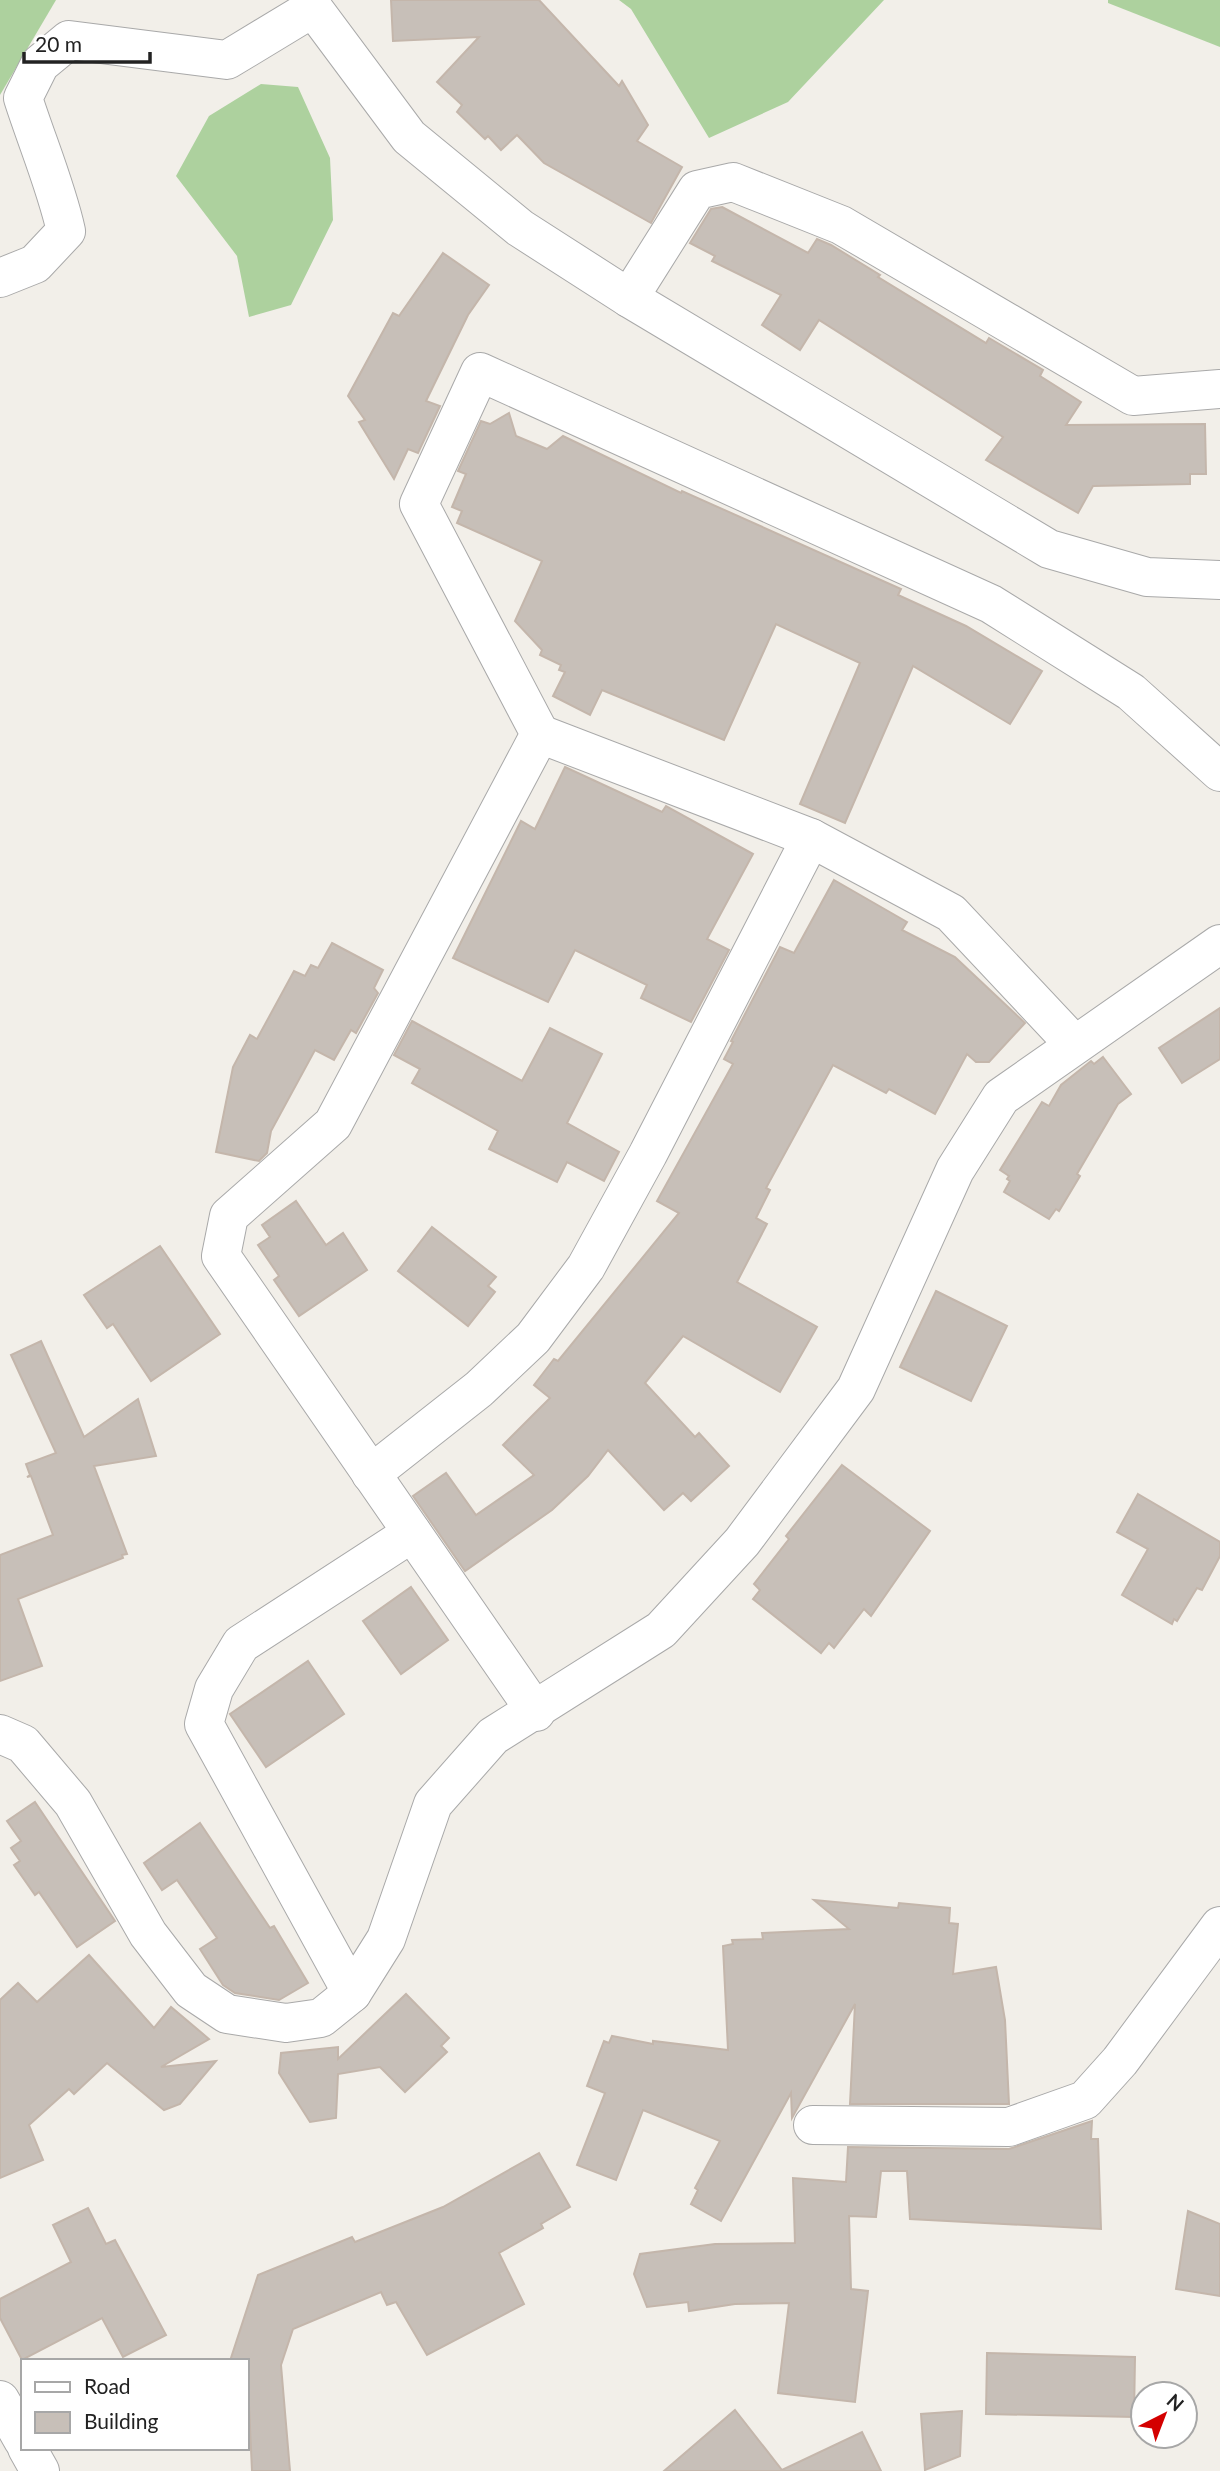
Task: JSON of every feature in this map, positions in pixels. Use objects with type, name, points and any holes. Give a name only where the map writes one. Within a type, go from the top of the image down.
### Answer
[{"type":"street","points":[[0,278],[35,264],[66,231],[60,201],[41,158],[23,98],[40,64],[69,40],[227,60],[311,4],[409,137],[520,228],[629,298],[1049,549],[1147,577],[1220,580]]},
{"type":"street","points":[[629,298],[697,190],[733,182],[841,225],[1133,396],[1220,390]]},
{"type":"street","points":[[1074,1044],[951,913],[811,838],[540,734],[419,504],[480,372],[991,604],[1131,692],[1220,772]]},
{"type":"street","points":[[536,1712],[221,1256],[229,1216],[334,1124],[540,734]]},
{"type":"street","points":[[371,1474],[488,1381],[533,1338],[586,1267],[649,1154],[811,838]]},
{"type":"street","points":[[0,1734],[23,1744],[72,1803],[148,1934],[191,1990],[228,2014],[286,2023],[321,2018],[352,1993],[386,1939],[433,1804],[493,1736],[536,1712],[662,1630],[742,1542],[856,1389],[955,1170],[1001,1097],[1220,944]]},
{"type":"street","points":[[352,1993],[204,1724],[214,1689],[241,1644],[412,1533]]},
{"type":"street","points":[[813,2125],[1009,2127],[1085,2100],[1120,2061],[1220,1926]]},
{"type":"street","points":[[0,2400],[21,2437]]},
{"type":"street","points":[[28,2450],[40,2471]]},
{"type":"green space","points":[[0,0],[56,0],[0,95]]},
{"type":"green space","points":[[619,0],[884,0],[788,102],[709,138],[631,9]]},
{"type":"green space","points":[[1108,0],[1220,0],[1220,47],[1108,3]]},
{"type":"green space","points":[[261,84],[298,87],[330,158],[333,220],[291,305],[249,317],[237,256],[176,176],[209,116]]},
{"type":"building","points":[[391,0],[539,0],[619,86],[622,81],[648,125],[637,141],[682,167],[651,223],[544,163],[517,135],[501,150],[488,136],[485,139],[457,112],[462,105],[437,82],[479,37],[393,41]]},
{"type":"building","points":[[722,207],[808,253],[817,239],[831,245],[986,343],[989,338],[1043,370],[1040,376],[1081,402],[1066,425],[1205,424],[1206,474],[1190,474],[1190,484],[1093,486],[1078,513],[986,460],[1003,437],[819,320],[800,350],[762,325],[781,295],[712,261],[715,256],[690,243],[711,209]]},
{"type":"building","points":[[443,253],[489,285],[468,315],[426,401],[440,406],[418,453],[408,449],[394,479],[359,422],[365,420],[348,396],[393,313],[399,316]]},
{"type":"building","points":[[509,413],[516,436],[547,449],[563,436],[681,493],[682,491],[901,589],[898,595],[966,626],[1042,671],[1010,724],[913,666],[845,823],[800,804],[860,663],[776,624],[724,740],[602,690],[590,715],[553,696],[565,672],[559,670],[561,665],[540,655],[542,650],[515,621],[542,561],[457,523],[462,511],[452,507],[466,474],[458,471],[481,421],[490,424]]},
{"type":"building","points":[[565,767],[662,812],[666,806],[753,854],[707,939],[729,950],[691,1022],[641,998],[647,985],[575,950],[548,1002],[453,958],[521,821],[535,829]]},
{"type":"building","points":[[834,880],[907,922],[902,930],[955,957],[1025,1023],[989,1062],[976,1062],[967,1054],[935,1114],[889,1089],[886,1093],[833,1065],[766,1188],[770,1190],[756,1218],[767,1224],[737,1282],[817,1327],[780,1392],[683,1336],[645,1383],[695,1437],[699,1433],[729,1466],[691,1501],[683,1493],[664,1510],[608,1450],[588,1476],[552,1510],[465,1571],[413,1496],[446,1473],[476,1515],[534,1475],[503,1445],[550,1398],[534,1385],[554,1359],[558,1361],[679,1213],[657,1201],[733,1064],[724,1059],[733,1042],[731,1041],[780,947],[794,953]]},
{"type":"building","points":[[332,943],[383,970],[374,988],[378,993],[356,1033],[351,1030],[334,1060],[315,1050],[271,1131],[267,1153],[259,1161],[216,1152],[233,1067],[250,1035],[257,1039],[294,971],[305,976],[311,965],[318,968]]},
{"type":"building","points":[[1220,1008],[1220,1059],[1182,1083],[1159,1048]]},
{"type":"building","points":[[412,1021],[522,1081],[550,1028],[602,1054],[567,1123],[619,1152],[604,1181],[567,1162],[557,1182],[489,1149],[498,1131],[412,1083],[420,1069],[394,1055]]},
{"type":"building","points":[[1103,1057],[1131,1094],[1118,1104],[1077,1174],[1080,1176],[1059,1211],[1056,1209],[1049,1219],[1004,1192],[1010,1181],[1007,1179],[1009,1176],[1000,1170],[1042,1102],[1049,1106],[1061,1085],[1091,1061],[1094,1064]]},
{"type":"building","points":[[296,1201],[326,1245],[343,1233],[367,1270],[299,1316],[274,1280],[279,1276],[258,1245],[270,1237],[262,1225]]},
{"type":"building","points":[[432,1227],[496,1277],[488,1286],[495,1292],[468,1326],[398,1271]]},
{"type":"building","points":[[160,1246],[220,1334],[151,1381],[113,1324],[107,1328],[84,1295]]},
{"type":"building","points":[[936,1291],[1007,1326],[971,1401],[900,1367]]},
{"type":"building","points":[[41,1341],[84,1437],[138,1399],[156,1456],[94,1466],[127,1554],[122,1555],[123,1558],[18,1599],[42,1666],[0,1681],[0,1555],[53,1535],[31,1476],[27,1477],[30,1475],[26,1464],[56,1453],[11,1355]]},
{"type":"building","points":[[842,1465],[930,1531],[871,1616],[864,1609],[834,1648],[829,1643],[821,1653],[753,1599],[760,1590],[754,1584],[789,1539],[786,1536]]},
{"type":"building","points":[[1138,1494],[1220,1542],[1220,1556],[1202,1590],[1197,1588],[1177,1621],[1174,1619],[1172,1624],[1122,1595],[1148,1549],[1117,1532]]},
{"type":"building","points":[[411,1587],[448,1640],[401,1674],[363,1621]]},
{"type":"building","points":[[308,1661],[344,1714],[266,1767],[230,1714]]},
{"type":"building","points":[[35,1802],[115,1921],[77,1947],[39,1892],[35,1895],[14,1865],[20,1861],[11,1848],[21,1841],[7,1821]]},
{"type":"building","points":[[200,1823],[270,1928],[274,1926],[308,1983],[279,2000],[235,1993],[223,1985],[200,1949],[217,1938],[177,1880],[162,1890],[144,1863]]},
{"type":"building","points":[[814,1900],[898,1908],[899,1903],[950,1908],[949,1923],[958,1924],[953,1974],[996,1967],[1005,2020],[1009,2104],[850,2104],[855,2004],[792,2118],[791,2093],[721,2221],[691,2204],[698,2190],[695,2188],[720,2141],[643,2110],[616,2180],[577,2165],[605,2093],[587,2086],[604,2041],[609,2043],[612,2036],[653,2044],[653,2041],[728,2050],[723,1946],[733,1944],[732,1940],[763,1939],[762,1933],[849,1929]]},
{"type":"building","points":[[89,1955],[154,2028],[171,2007],[209,2039],[161,2067],[216,2061],[180,2104],[164,2110],[107,2063],[74,2094],[69,2089],[29,2125],[43,2160],[0,2178],[0,2000],[18,1983],[37,2002]]},
{"type":"building","points":[[406,1994],[449,2038],[441,2046],[447,2052],[405,2092],[380,2067],[338,2074],[336,2118],[310,2122],[279,2073],[281,2053],[338,2047],[338,2059]]},
{"type":"building","points":[[1092,2121],[1091,2139],[1098,2139],[1101,2229],[910,2219],[907,2171],[881,2171],[876,2217],[849,2216],[851,2289],[868,2291],[855,2402],[778,2393],[789,2303],[735,2304],[689,2311],[688,2302],[647,2307],[634,2274],[640,2254],[715,2244],[795,2243],[793,2178],[846,2182],[848,2147],[1009,2149]]},
{"type":"building","points":[[539,2153],[570,2207],[541,2224],[543,2228],[499,2253],[524,2304],[427,2355],[396,2302],[387,2305],[381,2292],[293,2329],[281,2365],[290,2471],[252,2471],[248,2359],[231,2359],[258,2275],[352,2237],[355,2242],[443,2207]]},
{"type":"building","points":[[88,2208],[106,2244],[115,2240],[166,2335],[123,2357],[102,2318],[21,2359],[0,2318],[0,2299],[71,2262],[53,2225]]},
{"type":"building","points":[[1188,2211],[1220,2224],[1220,2296],[1176,2289]]},
{"type":"building","points":[[987,2353],[1135,2357],[1135,2380],[1129,2380],[1129,2417],[986,2414]]},
{"type":"building","points":[[735,2410],[782,2470],[862,2432],[881,2471],[664,2471]]},
{"type":"building","points":[[962,2411],[960,2456],[925,2470],[921,2414]]}]
